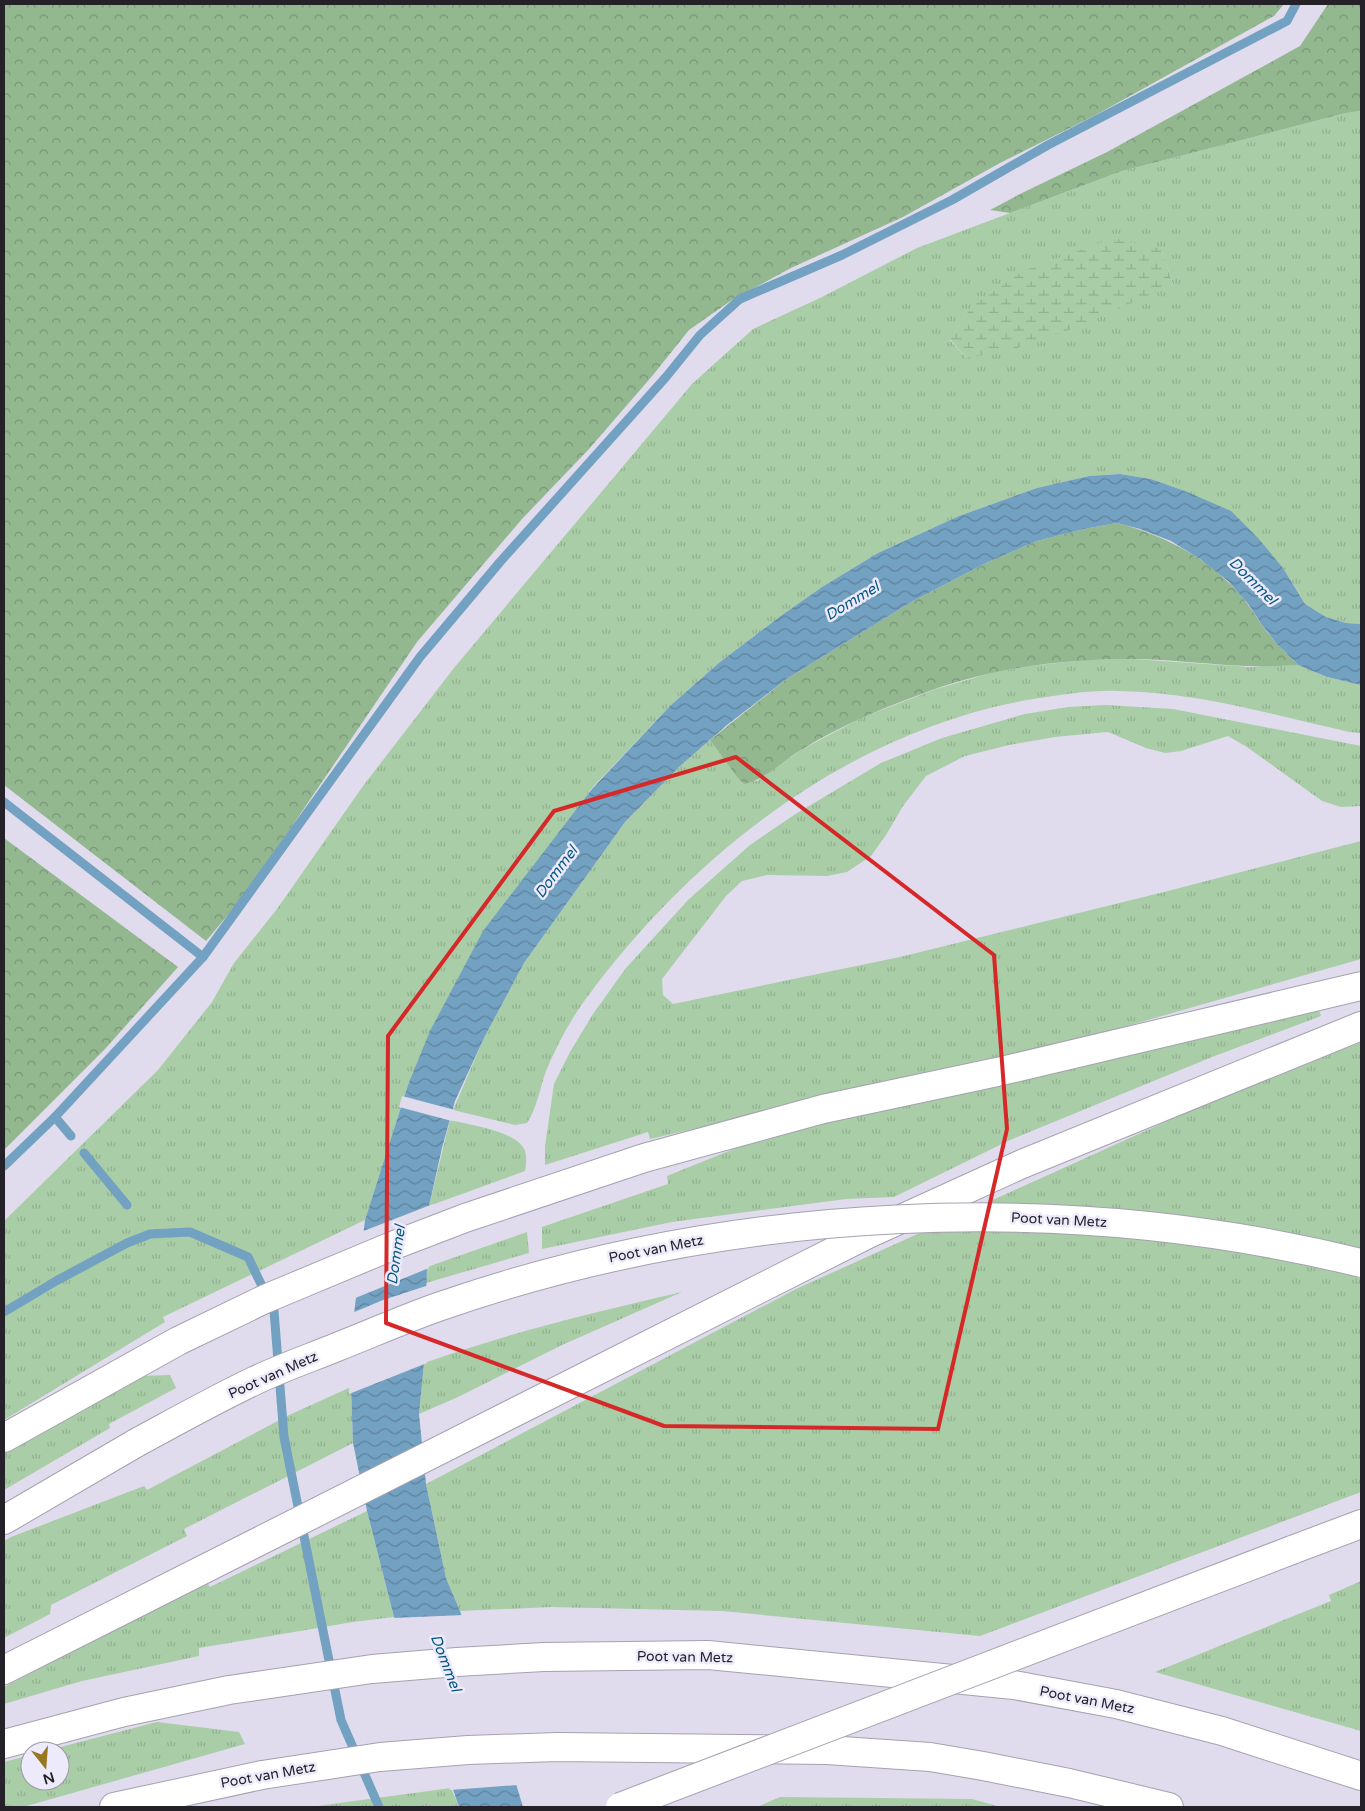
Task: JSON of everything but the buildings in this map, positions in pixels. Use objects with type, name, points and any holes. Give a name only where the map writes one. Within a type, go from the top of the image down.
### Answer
[{"type":"highway","points":[[4,1438],[178,1341],[265,1299],[401,1242],[465,1218],[644,1158],[823,1109],[997,1072],[1361,986]]},
{"type":"highway","points":[[4,1670],[868,1234],[1022,1164],[1361,1026]]},
{"type":"highway","name":"Poot van Metz","points":[[4,1520],[136,1443],[255,1380],[435,1308],[528,1278],[584,1263],[641,1251],[731,1236],[858,1222],[968,1218],[1052,1219],[1132,1224],[1208,1234],[1272,1244],[1361,1263]]},
{"type":"highway","points":[[620,1807],[1361,1524]]},
{"type":"highway","name":"Poot van Metz","points":[[4,1744],[124,1712],[229,1690],[372,1669],[544,1657],[708,1655],[1014,1685],[1116,1704],[1222,1731],[1361,1776]]},
{"type":"highway","name":"Poot van Metz","points":[[114,1807],[262,1775],[380,1757],[468,1750],[557,1747],[827,1750],[930,1758],[1060,1781],[1169,1807]]},
{"type":"highlighted area","points":[[736,757],[994,955],[1007,1129],[938,1429],[664,1426],[386,1323],[388,1036],[554,811]]},
{"type":"green space","points":[[4,4],[1284,4],[1274,16],[1094,116],[1000,163],[903,217],[791,268],[732,300],[689,330],[589,449],[522,519],[417,642],[248,891],[206,941],[4,785]]},
{"type":"green space","points":[[1328,4],[1361,4],[1361,111],[1346,113],[1122,171],[1010,213],[990,210],[1107,152],[1300,46]]},
{"type":"green space","points":[[1361,111],[1361,624],[1346,623],[1326,617],[1305,604],[1283,568],[1185,491],[1151,479],[1120,474],[1089,476],[1037,488],[959,516],[878,553],[822,587],[720,662],[671,705],[591,789],[408,1085],[365,1220],[163,1317],[165,1322],[4,1420],[4,1221],[158,1070],[212,1002],[234,963],[277,909],[363,786],[454,668],[692,384],[753,329],[822,297],[917,248],[1122,171],[1346,113]],"holes":[[[1161,249],[1173,284],[966,358],[950,340],[972,306]]]},
{"type":"green space","points":[[1113,238],[1161,249],[1173,284],[1083,325],[1008,351],[966,358],[950,339],[972,306],[1023,271]]},
{"type":"green space","points":[[1117,523],[1155,535],[1207,564],[1237,591],[1270,636],[1298,665],[1255,666],[1147,659],[1107,659],[1032,666],[983,675],[935,689],[867,716],[817,741],[760,778],[744,784],[710,740],[788,678],[913,601],[988,562],[1037,541]]},
{"type":"green space","points":[[1133,659],[1250,667],[1298,665],[1327,677],[1361,685],[1361,733],[1177,695],[1111,691],[1053,696],[984,710],[917,732],[853,762],[792,799],[734,841],[681,889],[632,941],[576,1013],[550,1061],[536,1104],[527,1123],[515,1125],[453,1110],[484,1038],[524,963],[625,822],[679,767],[710,740],[736,776],[757,781],[801,750],[861,718],[936,689],[991,673],[1029,666],[1086,660]]},
{"type":"green space","points":[[1105,705],[1173,709],[1361,746],[1361,806],[1341,807],[1322,801],[1247,747],[1228,736],[1181,751],[1165,753],[1146,748],[1108,732],[1055,737],[1009,745],[965,756],[926,776],[903,806],[871,856],[847,872],[827,876],[767,875],[742,881],[726,896],[662,979],[663,995],[673,1004],[900,957],[1361,841],[1361,959],[1078,1040],[650,1139],[648,1132],[545,1165],[545,1146],[554,1084],[570,1052],[593,1014],[626,968],[688,900],[750,845],[794,815],[881,763],[942,738],[1025,714],[1068,707]]},
{"type":"green space","points":[[4,838],[178,967],[105,1049],[4,1150]]},
{"type":"green space","points":[[1318,1007],[1321,1016],[1212,1057],[1010,1140],[894,1197],[846,1199],[672,1222],[542,1249],[542,1227],[668,1184],[667,1176],[751,1142],[827,1121]]},
{"type":"green space","points":[[1361,1042],[1361,1492],[980,1636],[722,1611],[551,1607],[460,1611],[446,1578],[426,1484],[796,1289],[1227,1094]]},
{"type":"green space","points":[[450,1120],[492,1130],[513,1138],[521,1144],[525,1151],[525,1171],[429,1206]]},
{"type":"green space","points":[[527,1232],[529,1253],[426,1283],[427,1267]]},
{"type":"green space","points":[[682,1292],[562,1345],[458,1397],[419,1414],[424,1363],[584,1315]]},
{"type":"green space","points":[[170,1375],[176,1388],[109,1424],[110,1428],[4,1490],[4,1446],[138,1376]]},
{"type":"green space","points":[[351,1387],[353,1443],[184,1529],[187,1536],[51,1605],[50,1614],[4,1638],[4,1541],[144,1486],[147,1490],[289,1415]]},
{"type":"green space","points":[[367,1511],[394,1617],[199,1648],[199,1656],[82,1681],[4,1704],[4,1687],[207,1583],[210,1587]]},
{"type":"green space","points":[[1361,1581],[1361,1731],[1155,1672],[1331,1601],[1329,1595]]},
{"type":"green space","points":[[157,1722],[239,1732],[245,1744],[23,1807],[4,1807],[4,1762],[20,1758],[20,1791],[70,1791],[70,1745]]},
{"type":"green space","points":[[451,1788],[459,1807],[310,1807]]},
{"type":"green space","points":[[780,1797],[972,1799],[1001,1807],[757,1807]]},
{"type":"water","name":"Dommel","points":[[1120,474],[1151,479],[1231,511],[1258,538],[1283,568],[1305,604],[1326,617],[1346,623],[1361,624],[1361,685],[1327,677],[1298,665],[1277,644],[1249,605],[1228,581],[1200,559],[1171,541],[1140,529],[1117,523],[1037,541],[988,562],[913,601],[788,678],[727,725],[679,767],[625,822],[524,963],[484,1038],[455,1101],[429,1206],[431,1205],[424,1363],[419,1414],[426,1484],[446,1578],[460,1611],[489,1694],[523,1807],[459,1807],[394,1617],[367,1511],[353,1443],[351,1387],[353,1323],[365,1220],[408,1085],[430,1031],[483,931],[592,789],[671,705],[720,662],[822,587],[878,553],[959,516],[1037,488],[1089,476]]},
{"type":"pier","points":[[402,1096],[455,1110],[452,1121],[399,1107]]},
{"type":"pier","points":[[433,1204],[429,1268],[353,1299],[361,1232]]},
{"type":"pier","points":[[429,1285],[427,1363],[349,1394],[352,1313],[383,1300]]},
{"type":"pier","points":[[464,1615],[491,1694],[518,1785],[450,1790],[392,1618]]},
{"type":"waterway","points":[[4,1166],[55,1117],[203,957],[420,657],[500,562],[666,377],[700,335],[740,299],[842,255],[952,200],[1048,145],[1287,21],[1296,4]]},
{"type":"waterway","points":[[4,802],[203,957]]},
{"type":"waterway","points":[[55,1117],[71,1136]]},
{"type":"waterway","points":[[84,1153],[127,1205]]},
{"type":"waterway","points":[[4,1312],[56,1281],[127,1243],[150,1234],[190,1232],[248,1257],[274,1311],[284,1437],[341,1720],[379,1807]]}]
